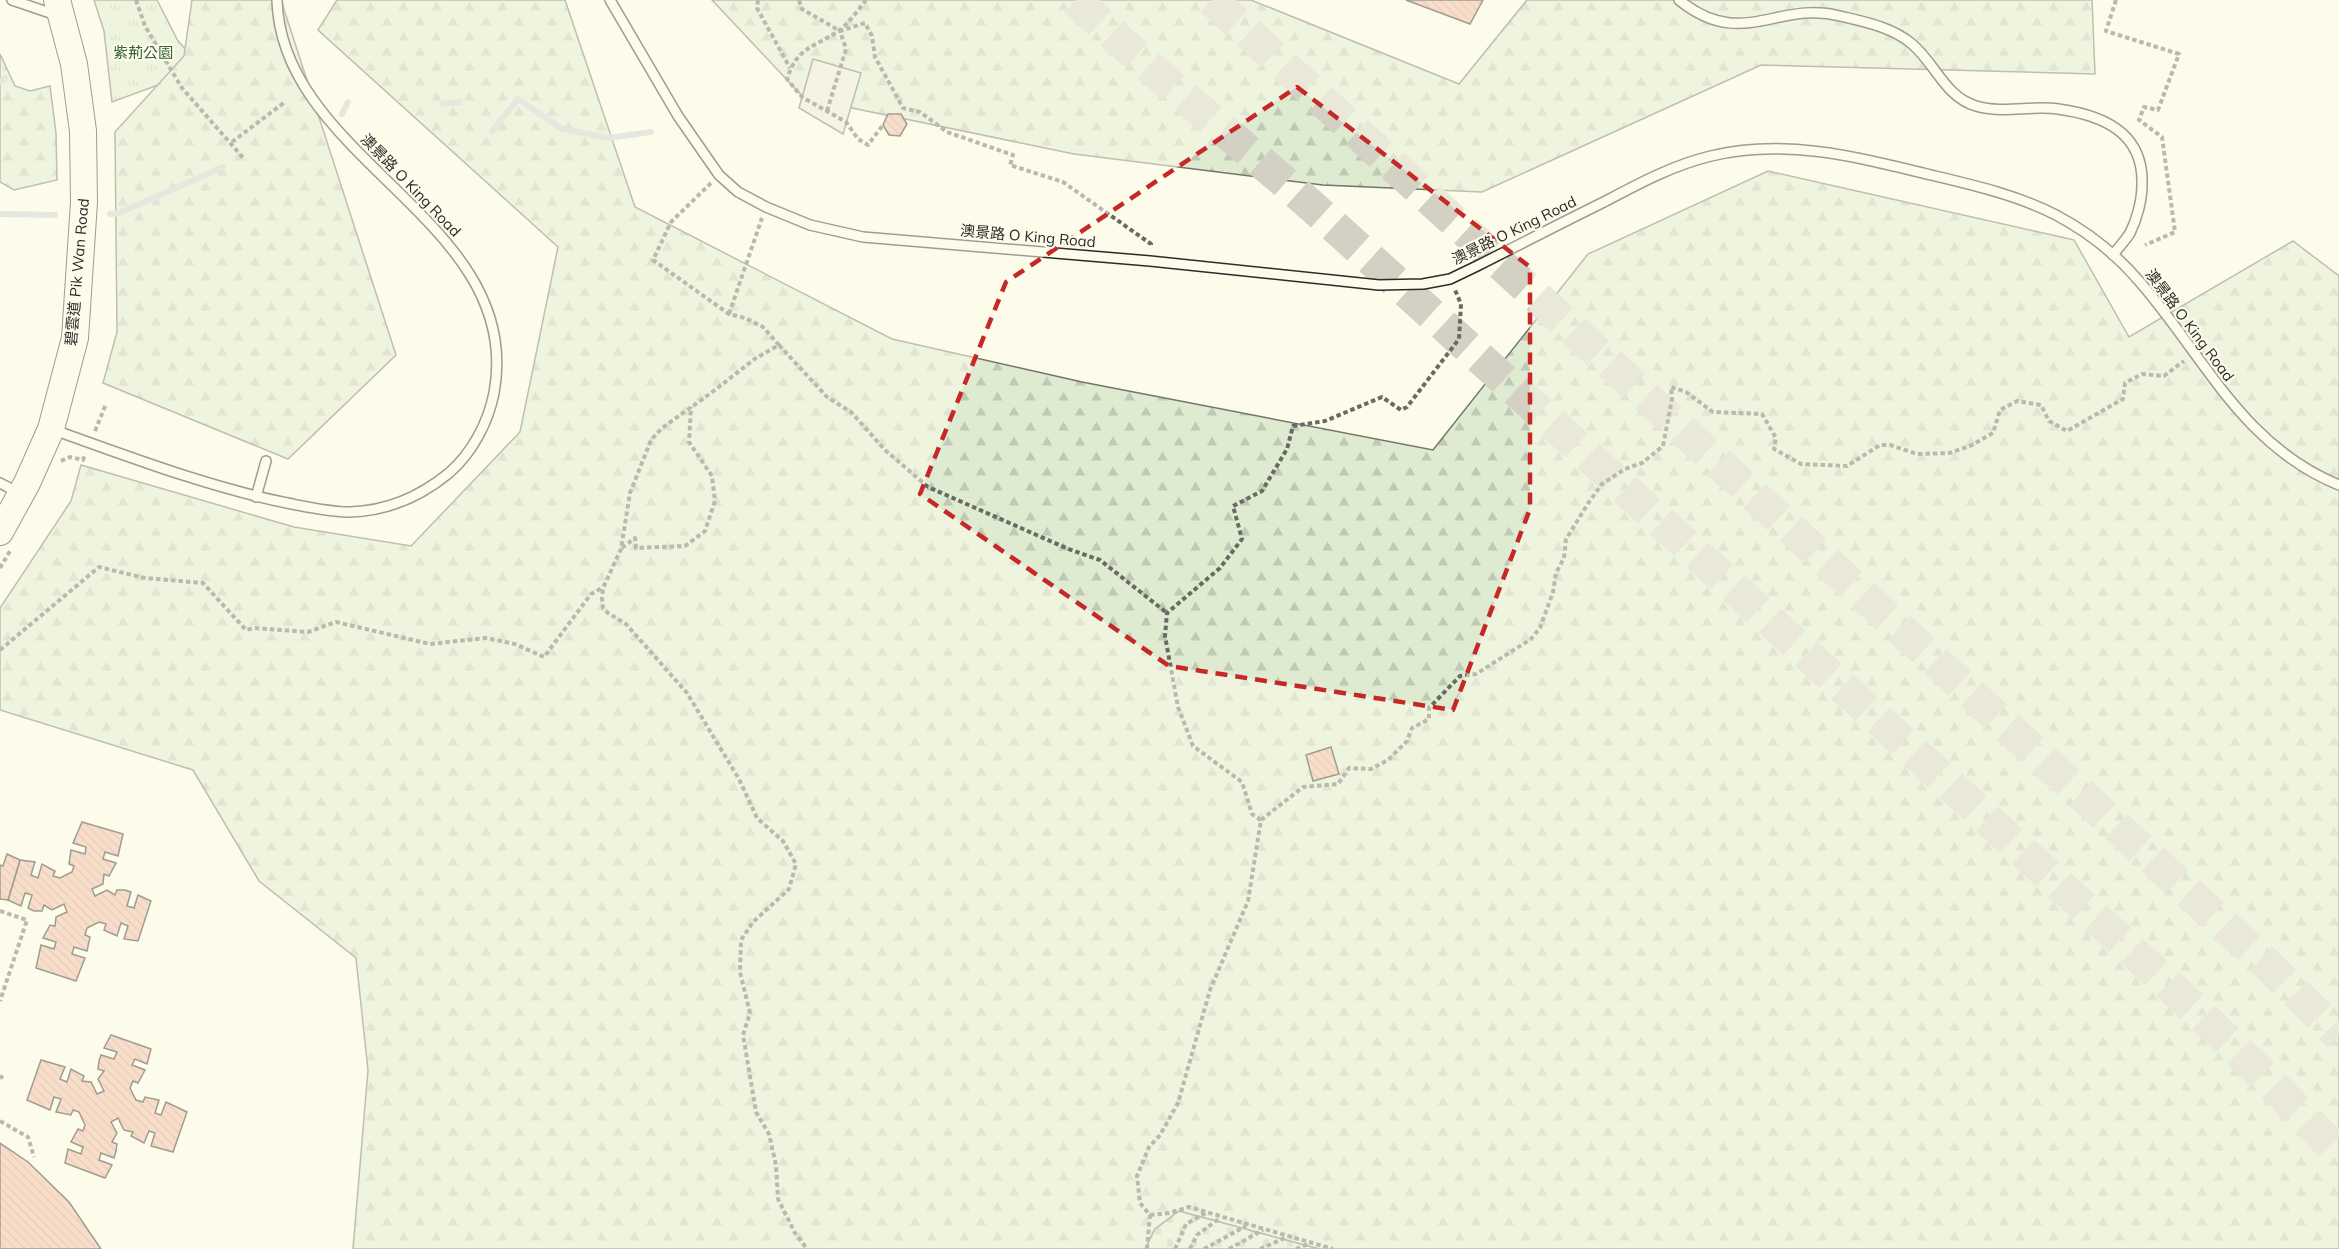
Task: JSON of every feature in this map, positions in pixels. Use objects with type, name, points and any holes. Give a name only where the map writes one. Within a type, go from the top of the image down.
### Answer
[{"type":"main road","name":"碧雲道 Pik Wan Road","points":[[0,532],[11,489],[51,429],[75,338],[84,202],[83,131],[74,64],[60,9]]},
{"type":"lane","name":"澳景路 O King Road","points":[[51,429],[122,455],[256,497],[323,510],[350,512],[372,510],[394,504],[420,492],[450,471],[473,444],[489,412],[496,381],[496,347],[492,328],[478,292],[447,243],[334,125],[304,85],[284,42],[277,0]]},
{"type":"lane","name":"澳景路 O King Road","points":[[610,0],[678,116],[719,175],[738,192],[766,207],[810,225],[863,237],[1150,261],[1379,285],[1423,284],[1450,279],[1672,169],[1729,152],[1774,147],[1807,149],[1855,157],[2007,195],[2063,219],[2086,233],[2113,255],[2150,295],[2238,412],[2269,442],[2301,465],[2339,485]]},
{"type":"lane","points":[[1679,0],[1705,16],[1730,24],[1748,24],[1802,13],[1819,12],[1881,27],[1896,32],[1910,42],[1951,91],[1971,104],[1995,109],[2058,109],[2078,113],[2117,128],[2134,146],[2143,174],[2142,193],[2136,217],[2130,233],[2113,255]]},
{"type":"lane","points":[[17,1],[60,9]]},
{"type":"lane","points":[[256,497],[266,461]]},
{"type":"path","points":[[136,0],[145,26],[182,88],[245,160]]},
{"type":"path","points":[[758,0],[757,8],[790,68]]},
{"type":"path","points":[[799,0],[802,9],[840,31],[846,49],[827,111]]},
{"type":"path","points":[[840,31],[866,0]]},
{"type":"path","points":[[2115,0],[2106,31],[2179,54],[2158,110],[2144,107],[2139,120],[2162,137],[2175,232],[2145,245]]},
{"type":"path","points":[[883,125],[868,145],[858,139],[846,122],[802,97],[787,79],[790,68],[800,53],[840,31],[865,23],[872,36],[875,57],[903,108],[920,112],[947,132],[1012,155],[1010,165],[1063,182],[1151,244],[1150,261]]},
{"type":"path","points":[[232,142],[285,102]]},
{"type":"path","points":[[719,175],[671,222],[653,260],[729,314],[745,318],[763,327],[827,397],[851,412],[885,450],[928,487],[1066,548],[1100,560],[1167,613]]},
{"type":"path","points":[[729,314],[766,207]]},
{"type":"path","points":[[1261,820],[1252,814],[1242,782],[1193,746],[1178,707],[1165,636],[1167,613],[1220,568],[1242,539],[1233,506],[1262,491],[1287,449],[1293,426],[1325,421],[1382,397],[1401,410],[1407,407],[1459,339],[1461,304],[1450,279]]},
{"type":"path","points":[[779,345],[756,358],[662,428],[651,440],[630,493],[621,549],[603,588],[603,608],[626,624],[687,693],[739,779],[756,818],[783,841],[796,864],[789,889],[753,922],[741,939],[740,972],[750,1013],[743,1035],[756,1112],[769,1134],[776,1165],[778,1199],[795,1233],[807,1249]]},
{"type":"path","points":[[1147,1249],[1150,1215],[1140,1203],[1137,1176],[1149,1147],[1160,1135],[1178,1103],[1210,990],[1248,901],[1261,820],[1303,787],[1338,784],[1348,768],[1371,769],[1388,760],[1407,741],[1412,728],[1429,718],[1429,708],[1460,676],[1476,674],[1530,639],[1540,628],[1553,592],[1556,573],[1564,558],[1566,539],[1589,502],[1602,484],[1625,469],[1641,463],[1663,446],[1672,399],[1671,387],[1686,392],[1713,412],[1762,414],[1776,438],[1774,449],[1801,464],[1847,466],[1880,445],[1890,445],[1917,454],[1950,453],[1972,445],[1993,433],[2000,410],[2017,401],[2042,405],[2049,421],[2067,431],[2123,399],[2125,383],[2142,374],[2164,376],[2181,365],[2192,352]]},
{"type":"path","points":[[621,549],[635,538],[636,548],[685,546],[705,531],[715,501],[712,476],[689,442],[691,407]]},
{"type":"path","points":[[0,650],[99,567],[145,578],[203,583],[246,630],[254,628],[308,632],[336,622],[430,644],[486,638],[515,644],[544,657],[591,594],[603,588]]},
{"type":"path","points":[[0,911],[27,920],[0,1001]]},
{"type":"path","points":[[0,1121],[28,1137],[34,1157]]},
{"type":"path","points":[[1150,1215],[1169,1213],[1189,1207],[1333,1249]]},
{"type":"path","points":[[1175,1249],[1186,1224],[1206,1213]]},
{"type":"path","points":[[1190,1249],[1197,1235],[1221,1218]]},
{"type":"path","points":[[1204,1249],[1247,1225]]},
{"type":"path","points":[[1229,1249],[1264,1230]]},
{"type":"path","points":[[1260,1249],[1288,1236]]},
{"type":"path","points":[[1296,1249],[1311,1242]]},
{"type":"highlighted area","points":[[1297,87],[1530,267],[1530,509],[1453,710],[1169,666],[920,494],[1006,282]]},
{"type":"green space","name":"紫荊公園","points":[[94,0],[157,0],[178,41],[261,131],[166,82],[112,102],[104,31]]},
{"type":"green space","points":[[192,0],[281,0],[396,355],[288,459],[103,383],[117,332],[115,132],[184,56]]},
{"type":"green space","points":[[337,0],[565,0],[635,207],[892,339],[1082,382],[1433,450],[1588,254],[1768,171],[2074,240],[2129,337],[2293,241],[2339,276],[2339,1249],[1319,1249],[1179,1211],[1155,1229],[1145,1249],[353,1249],[368,1070],[356,958],[259,881],[193,770],[0,710],[0,608],[71,501],[81,465],[294,527],[411,546],[520,432],[558,247],[318,30]]},
{"type":"green space","points":[[712,0],[1251,0],[1459,84],[1527,0],[2092,0],[2095,74],[1761,65],[1482,192],[1323,185],[1074,154],[804,98]]},
{"type":"green space","points":[[0,54],[15,86],[30,91],[50,86],[56,133],[57,180],[14,190],[0,182]]},
{"type":"green space","points":[[1179,1211],[1319,1249],[1145,1249],[1155,1229]]},
{"type":"shaded area","points":[[813,59],[861,73],[843,134],[799,108]]},
{"type":"building","points":[[1406,0],[1483,0],[1470,24]]},
{"type":"building","points":[[888,114],[901,114],[907,124],[900,136],[889,135],[883,125]]},
{"type":"building","points":[[1331,747],[1339,774],[1313,781],[1306,755]]},
{"type":"building","points":[[82,822],[123,834],[118,856],[105,852],[103,859],[116,863],[109,876],[104,874],[103,884],[92,889],[95,896],[107,890],[115,895],[117,890],[125,890],[131,892],[127,906],[134,908],[138,895],[151,901],[138,941],[124,939],[128,926],[121,923],[117,936],[104,930],[106,924],[99,922],[87,928],[85,935],[90,937],[87,951],[74,947],[72,954],[85,958],[76,981],[36,968],[41,945],[54,949],[56,942],[43,938],[50,925],[55,926],[56,917],[67,912],[64,904],[52,910],[44,905],[42,911],[34,911],[28,908],[32,895],[25,893],[21,906],[8,900],[20,860],[35,862],[31,875],[38,878],[42,864],[55,871],[53,876],[60,878],[72,872],[74,866],[69,864],[71,850],[85,854],[86,847],[73,843]]},
{"type":"building","points":[[7,854],[20,860],[8,900],[0,899],[0,865],[3,866]]},
{"type":"building","points":[[111,1035],[151,1049],[147,1064],[135,1059],[132,1065],[145,1070],[138,1083],[133,1081],[130,1088],[136,1100],[143,1102],[145,1097],[159,1100],[155,1113],[161,1115],[166,1102],[187,1112],[173,1152],[151,1146],[155,1133],[149,1131],[144,1143],[131,1136],[133,1132],[124,1130],[118,1118],[111,1122],[117,1133],[112,1142],[117,1144],[114,1158],[101,1153],[99,1160],[112,1165],[105,1178],[65,1163],[68,1149],[81,1154],[83,1147],[71,1142],[78,1129],[83,1131],[85,1125],[79,1112],[73,1110],[71,1115],[56,1112],[61,1099],[54,1097],[50,1110],[27,1100],[41,1060],[65,1067],[60,1079],[67,1082],[71,1069],[84,1076],[82,1081],[91,1082],[97,1094],[104,1091],[98,1079],[104,1071],[98,1069],[99,1061],[101,1055],[114,1059],[117,1052],[104,1048]]},
{"type":"building","points":[[0,1143],[28,1162],[69,1202],[101,1249],[0,1249]]},
{"type":"waterway","points":[[0,82],[5,78]]},
{"type":"waterway","points":[[492,131],[518,99],[562,129],[609,138],[651,132]]},
{"type":"waterway","points":[[342,114],[348,102]]},
{"type":"waterway","points":[[443,104],[460,102]]},
{"type":"waterway","points":[[110,214],[119,213],[223,167]]},
{"type":"waterway","points":[[0,214],[55,215]]},
{"type":"tunnel","points":[[1076,0],[1315,209],[2120,940],[2254,1066],[2339,1154]]},
{"type":"tunnel","points":[[1212,0],[2269,966],[2339,1036]]}]
